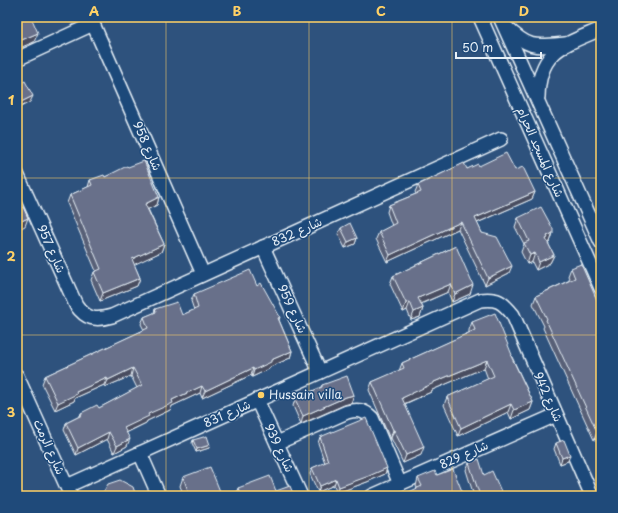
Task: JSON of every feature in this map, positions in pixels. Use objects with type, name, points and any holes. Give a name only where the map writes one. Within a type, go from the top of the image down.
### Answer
[{"type":"street","name":"شارع المسجد الحرام","points":[[480,17],[601,288]]},
{"type":"street","points":[[17,59],[92,20]]},
{"type":"street","name":"شارع 958","points":[[92,20],[203,274]]},
{"type":"street","name":"شارع المسجد الحرام","points":[[501,20],[601,242]]},
{"type":"street","points":[[501,20],[515,35],[527,44],[541,46],[565,44]]},
{"type":"street","points":[[537,100],[538,83],[541,70],[547,59],[565,44],[601,29]]},
{"type":"street","name":"شارع 832","points":[[91,318],[101,319],[112,316],[501,138]]},
{"type":"street","name":"شارع 957","points":[[17,174],[76,305],[82,313],[91,318]]},
{"type":"street","name":"شارع 959","points":[[263,247],[320,372]]},
{"type":"street","name":"شارع 831","points":[[69,491],[140,453],[480,300],[490,299],[499,301]]},
{"type":"street","name":"شارع 942","points":[[499,301],[506,306],[513,315],[592,496]]},
{"type":"street","name":"شارع الرمث","points":[[17,376],[69,491]]},
{"type":"street","name":"شارع 939","points":[[257,400],[301,496]]},
{"type":"street","points":[[277,443],[347,412],[362,410],[372,418],[400,484]]},
{"type":"street","name":"شارع 829","points":[[372,496],[556,415]]},
{"type":"street","points":[[140,453],[159,496]]},
{"type":"building","points":[[17,17],[31,17],[38,33],[17,42]]},
{"type":"building","points":[[25,81],[33,96],[17,104],[17,85]]},
{"type":"building","points":[[506,153],[515,170],[523,167],[535,192],[475,218],[482,233],[497,237],[512,266],[488,278],[461,222],[390,255],[379,232],[396,223],[389,205],[421,192],[418,185],[464,163],[467,169],[478,164],[479,166]]},
{"type":"building","points":[[144,161],[159,197],[145,204],[164,244],[132,259],[140,278],[103,293],[94,272],[101,269],[70,195],[92,185],[90,180],[104,175],[105,177],[127,166],[128,167]]},
{"type":"building","points":[[23,207],[28,218],[17,223],[17,210]]},
{"type":"building","points":[[541,207],[553,229],[553,233],[547,236],[548,238],[546,239],[554,255],[539,262],[535,253],[530,255],[524,243],[529,241],[518,218]]},
{"type":"building","points":[[350,223],[357,238],[348,242],[341,228]]},
{"type":"building","points":[[456,246],[473,285],[455,294],[451,284],[418,298],[423,308],[414,312],[410,302],[406,303],[393,276]]},
{"type":"building","points":[[581,264],[601,309],[601,437],[599,431],[597,432],[536,296],[575,278],[571,268]]},
{"type":"building","points":[[250,270],[257,286],[261,283],[280,317],[278,318],[292,351],[271,360],[271,362],[254,370],[253,368],[205,391],[202,386],[172,400],[173,403],[148,414],[149,416],[124,428],[130,439],[117,446],[109,432],[78,448],[66,423],[97,405],[99,408],[142,385],[133,368],[108,380],[107,378],[76,392],[77,394],[58,403],[45,376],[148,328],[144,317],[156,312],[155,309],[177,302],[182,315],[198,308],[194,294]]},
{"type":"building","points":[[495,313],[512,355],[511,356],[533,402],[514,410],[511,404],[461,428],[447,397],[494,376],[487,360],[434,382],[402,398],[424,447],[406,455],[393,430],[372,382],[404,368],[402,363],[475,330],[472,322]]},
{"type":"building","points":[[347,376],[354,395],[303,416],[295,399],[322,387],[322,385]]},
{"type":"building","points":[[366,418],[387,468],[339,487],[336,479],[320,486],[312,468],[328,461],[320,437]]},
{"type":"building","points":[[207,436],[210,445],[197,449],[193,440]]},
{"type":"building","points":[[564,440],[570,455],[562,458],[556,443]]},
{"type":"building","points":[[479,459],[484,475],[492,471],[503,496],[480,496],[469,463]]},
{"type":"building","points":[[210,467],[222,496],[190,496],[183,477]]},
{"type":"building","points":[[453,469],[464,496],[400,496],[422,486],[418,478],[435,471],[437,475]]},
{"type":"building","points":[[270,476],[276,491],[290,486],[294,496],[241,496],[238,488]]},
{"type":"building","points":[[120,480],[133,487],[136,496],[101,496],[108,484]]},
{"type":"place","name":"Hussain villa","points":[[261,395]]}]
